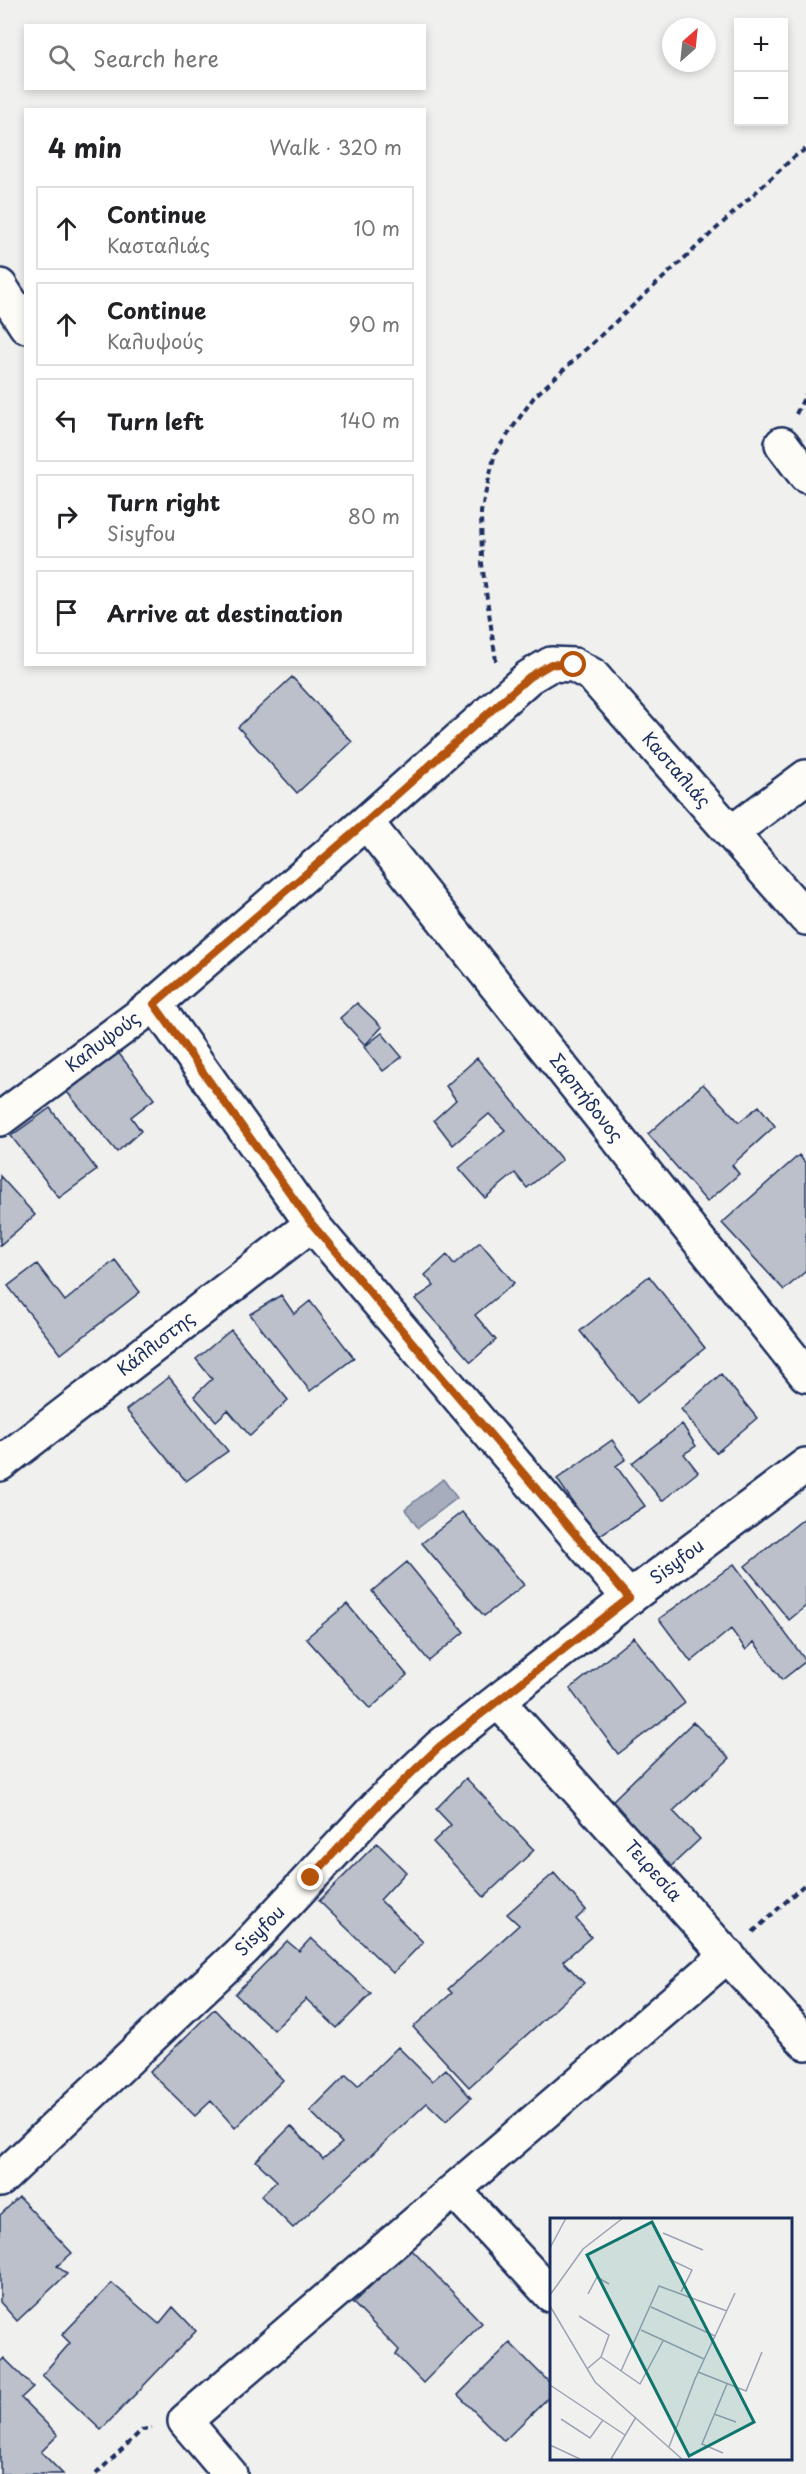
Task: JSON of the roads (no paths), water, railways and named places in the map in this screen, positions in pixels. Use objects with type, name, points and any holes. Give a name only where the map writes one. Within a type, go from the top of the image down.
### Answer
[{"type":"street","points":[[0,286],[24,323]]},
{"type":"street","points":[[782,444],[806,476]]},
{"type":"street","name":"Κασταλιάς","points":[[529,677],[551,664],[574,665],[592,675],[806,918]]},
{"type":"street","name":"Καλυψούς","points":[[0,1119],[154,1004],[366,822],[529,677]]},
{"type":"street","points":[[731,833],[806,777]]},
{"type":"street","name":"Σαρπήδονος","points":[[366,822],[806,1375]]},
{"type":"street","points":[[154,1004],[312,1224],[629,1598]]},
{"type":"street","name":"Κάλλιστης","points":[[0,1464],[312,1224]]},
{"type":"street","name":"Sisyfou","points":[[0,2180],[244,1949],[389,1795],[439,1747],[629,1598],[806,1465]]},
{"type":"street","name":"Τειρεσία","points":[[498,1701],[806,2043]]},
{"type":"street","points":[[230,2474],[185,2421],[455,2192],[728,1955]]},
{"type":"street","points":[[455,2192],[550,2294]]},
{"type":"water","points":[[443,1479],[457,1498],[418,1528],[405,1509]]}]
